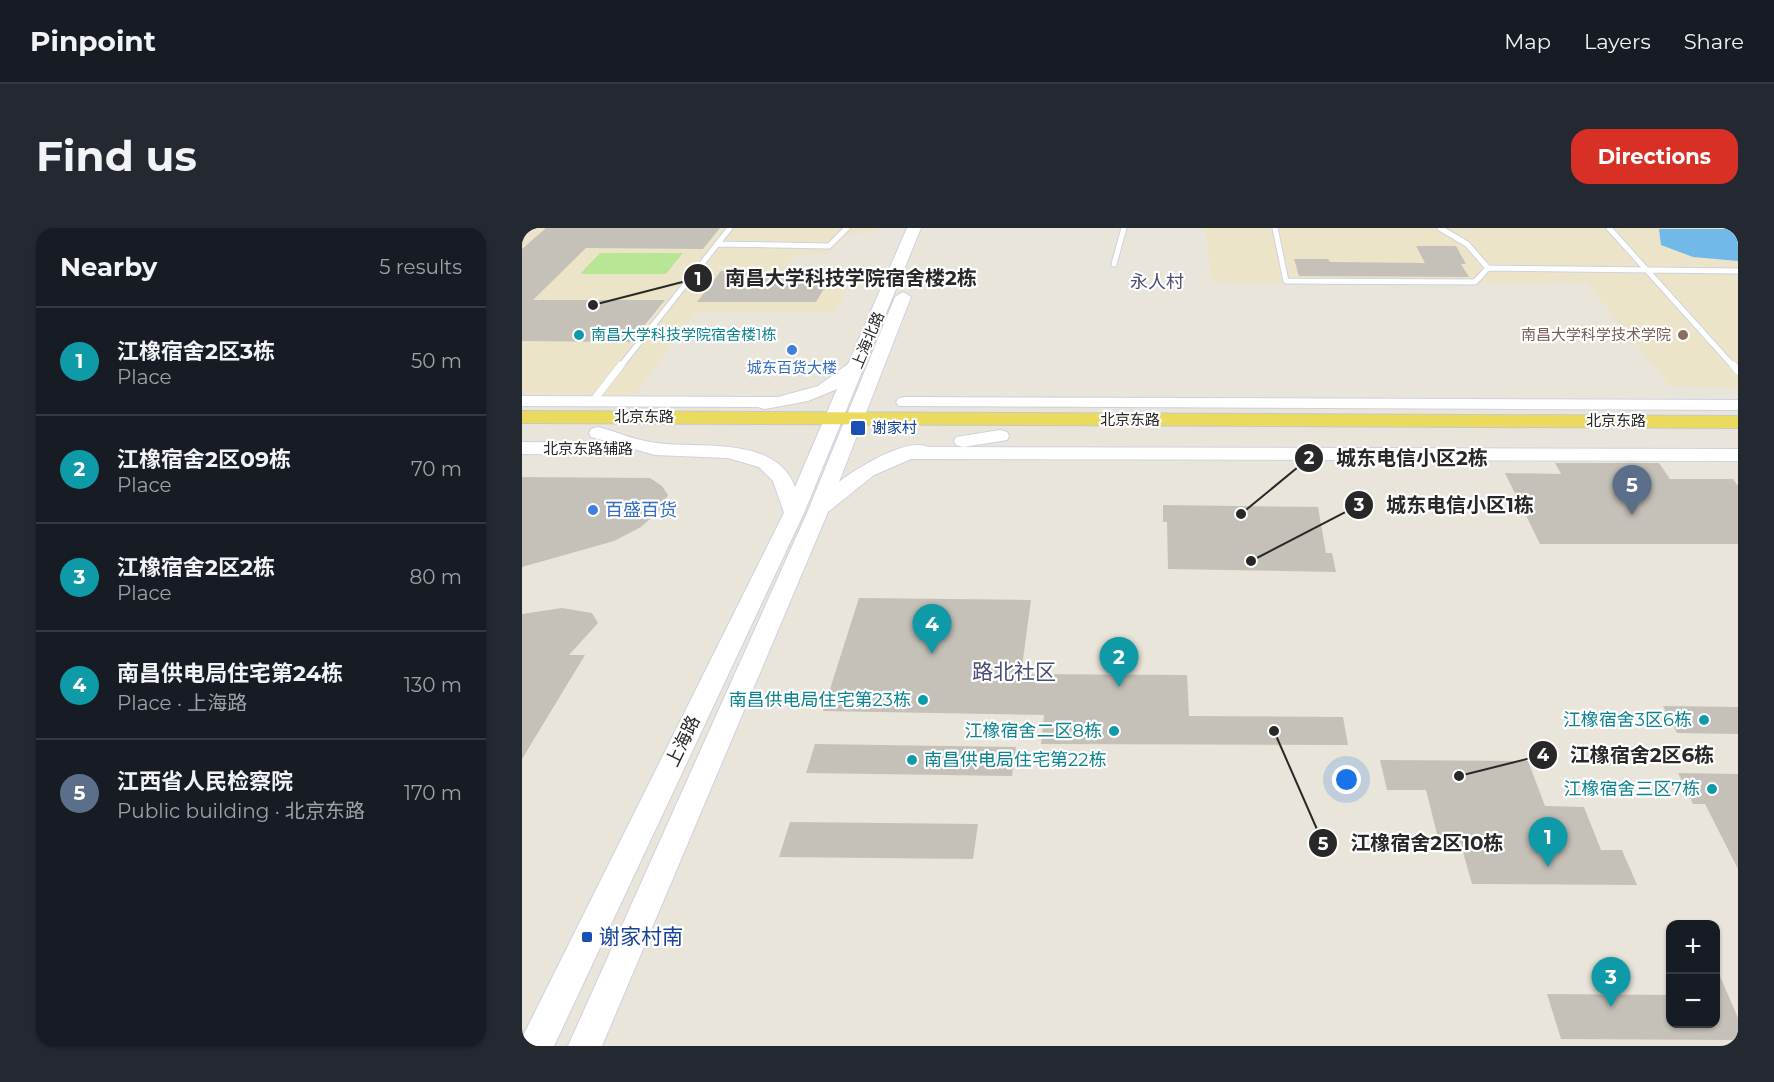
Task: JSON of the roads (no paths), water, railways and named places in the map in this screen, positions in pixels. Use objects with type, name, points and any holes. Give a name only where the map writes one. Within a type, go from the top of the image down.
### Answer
[{"type":"main road","name":"上海北路","points":[[882,383],[914,228]]},
{"type":"main road","name":"上海北路","points":[[842,427],[882,383],[930,228]]},
{"type":"main road","points":[[670,417],[780,402],[825,390],[841,381],[882,383],[986,419]]},
{"type":"main road","name":"北京东路","points":[[882,383],[1738,405]]},
{"type":"main road","points":[[522,401],[780,402]]},
{"type":"main road","name":"北京东路","points":[[522,417],[670,417],[1000,436],[1738,438]]},
{"type":"main road","name":"北京东路","points":[[522,433],[842,427],[986,419],[1738,422]]},
{"type":"main road","name":"上海路","points":[[585,1046],[842,427]]},
{"type":"main road","points":[[598,433],[655,448],[730,452],[766,463],[782,479],[805,513],[854,478],[887,460],[945,443],[1000,436]]},
{"type":"main road","name":"北京东路辅路","points":[[522,448],[655,448]]},
{"type":"main road","name":"北京东路","points":[[906,453],[1738,454]]},
{"type":"main road","name":"上海路","points":[[536,1046],[805,513]]},
{"type":"lane","points":[[593,401],[729,228]]},
{"type":"lane","points":[[717,244],[829,246],[847,228]]},
{"type":"lane","points":[[1113,264],[1124,228]]},
{"type":"lane","points":[[1275,228],[1286,281],[1476,282],[1488,268]]},
{"type":"lane","points":[[1440,228],[1458,236],[1475,250],[1488,268]]},
{"type":"lane","points":[[1609,228],[1738,371]]},
{"type":"lane","points":[[1488,268],[1738,271]]},
{"type":"water","points":[[1659,229],[1738,229],[1738,261],[1693,257],[1661,245]]},
{"type":"place","name":"南昌大学科技学院宿舍楼2栋","points":[[593,305]]},
{"type":"place","name":"南昌大学科技学院宿舍楼1栋","points":[[579,335]]},
{"type":"place","name":"南昌大学科学技术学院","points":[[1683,335]]},
{"type":"place","name":"城东百货大楼","points":[[792,350]]},
{"type":"place","name":"谢家村","points":[[858,428]]},
{"type":"place","name":"百盛百货","points":[[593,510]]},
{"type":"place","name":"城东电信小区2栋","points":[[1241,514]]},
{"type":"place","name":"江西省人民检察院","points":[[1632,515]]},
{"type":"place","name":"城东电信小区1栋","points":[[1251,561]]},
{"type":"place","name":"南昌供电局住宅第24栋","points":[[932,654]]},
{"type":"place","name":"江橡宿舍2区09栋","points":[[1119,687]]},
{"type":"place","name":"南昌供电局住宅第23栋","points":[[923,700]]},
{"type":"place","name":"江橡宿舍3区6栋","points":[[1704,720]]},
{"type":"place","name":"江橡宿舍二区8栋","points":[[1114,731]]},
{"type":"place","name":"江橡宿舍2区10栋","points":[[1274,731]]},
{"type":"place","name":"南昌供电局住宅第22栋","points":[[912,760]]},
{"type":"place","name":"江橡宿舍2区6栋","points":[[1459,776]]},
{"type":"place","name":"江橡宿舍三区7栋","points":[[1712,789]]},
{"type":"place","name":"江橡宿舍2区3栋","points":[[1548,867]]},
{"type":"place","name":"谢家村南","points":[[587,937]]},
{"type":"place","name":"江橡宿舍2区2栋","points":[[1611,1007]]},
{"type":"district","name":"永人村","points":[[1157,282]]},
{"type":"district","name":"路北社区","points":[[1014,672]]}]
